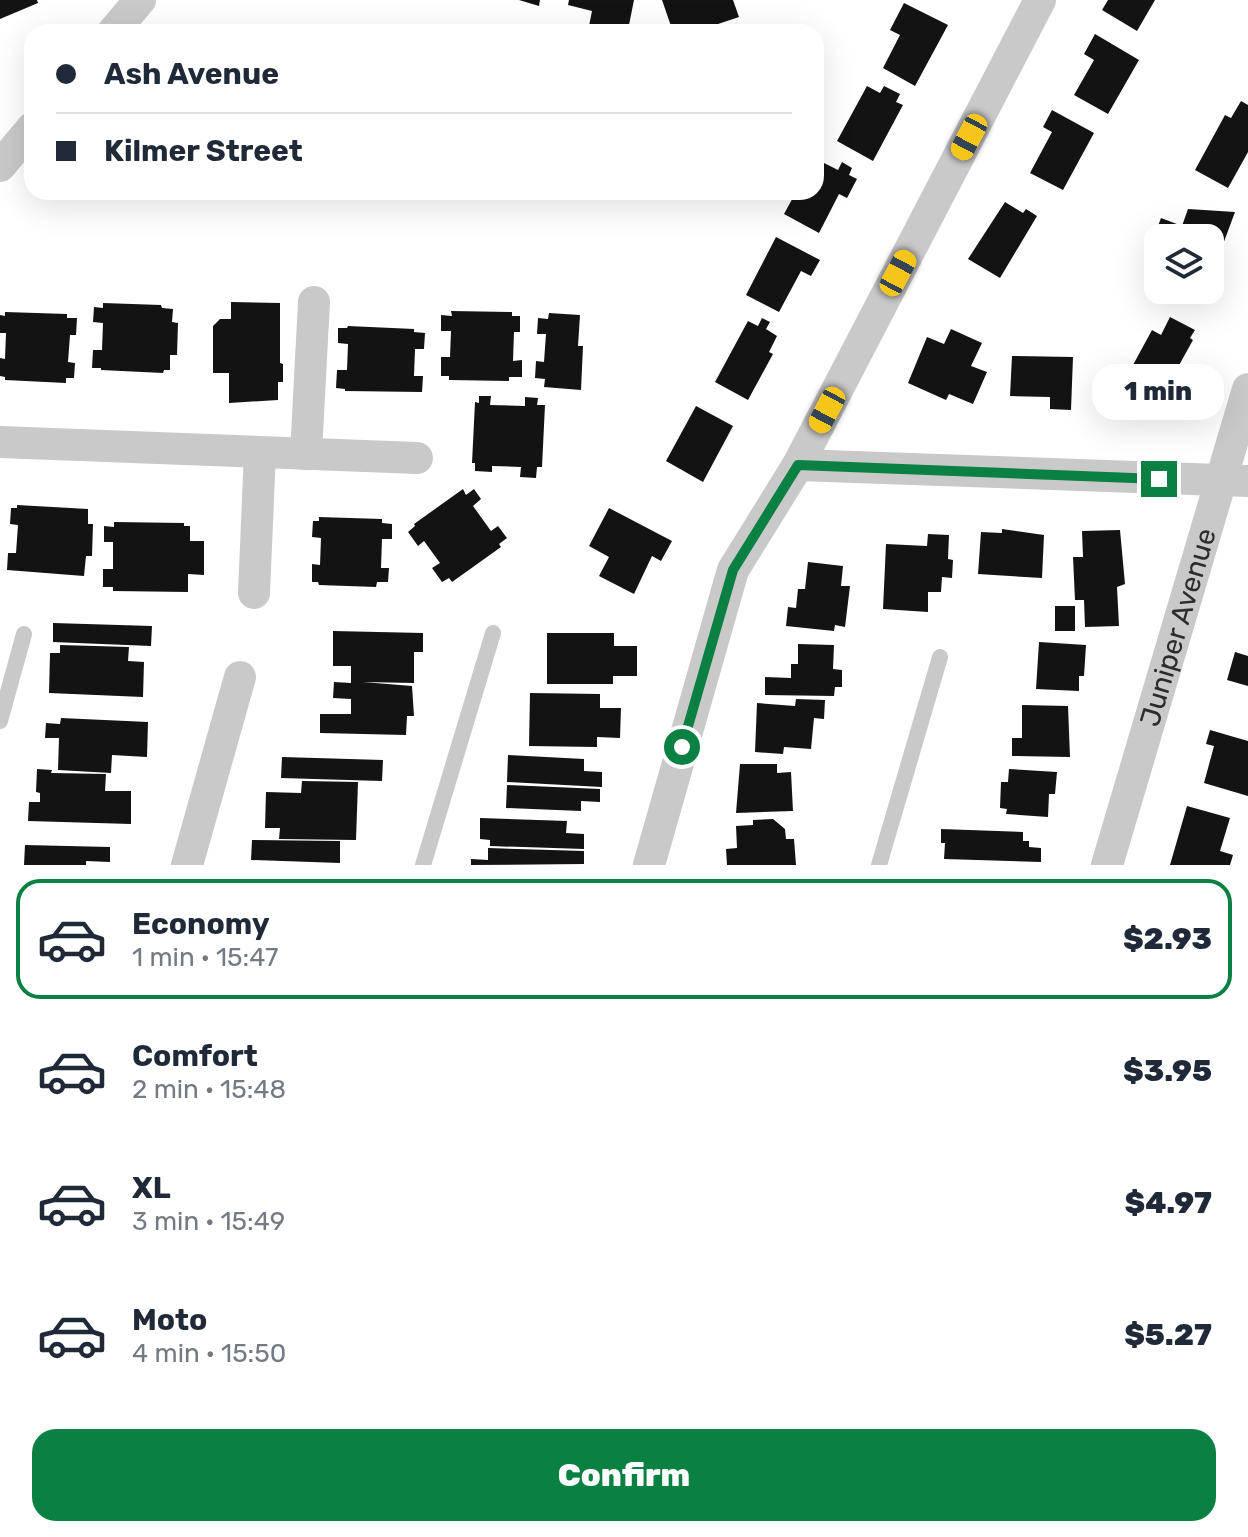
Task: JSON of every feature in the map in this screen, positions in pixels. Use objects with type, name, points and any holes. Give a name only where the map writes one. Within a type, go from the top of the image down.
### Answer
[{"type":"street","points":[[120,24],[140,0]]},
{"type":"street","points":[[649,865],[733,570],[798,465],[1040,0]]},
{"type":"street","points":[[0,166],[24,138]]},
{"type":"street","points":[[306,454],[314,302]]},
{"type":"street","name":"Juniper Avenue","points":[[1107,865],[1233,481],[1248,389]]},
{"type":"street","points":[[0,442],[417,458]]},
{"type":"street","points":[[254,593],[260,452]]},
{"type":"street","points":[[798,465],[1233,481]]},
{"type":"street","points":[[187,865],[240,677]]},
{"type":"lane","points":[[423,865],[493,633]]},
{"type":"lane","points":[[0,721],[24,634]]},
{"type":"lane","points":[[879,865],[940,657]]},
{"type":"building","points":[[0,0],[37,0],[38,3],[0,19]]},
{"type":"building","points":[[519,0],[540,0],[539,6]]},
{"type":"building","points":[[569,0],[634,0],[629,24],[589,24],[592,11],[568,5]]},
{"type":"building","points":[[662,0],[733,0],[739,17],[718,24],[670,24]]},
{"type":"building","points":[[1108,0],[1155,0],[1137,31],[1102,10]]},
{"type":"building","points":[[904,3],[948,25],[915,86],[883,68],[900,35],[890,30]]},
{"type":"building","points":[[1095,34],[1139,60],[1108,114],[1074,95],[1094,60],[1084,54]]},
{"type":"building","points":[[867,86],[880,93],[884,86],[900,94],[896,102],[903,105],[873,161],[837,141]]},
{"type":"building","points":[[1241,101],[1248,105],[1248,152],[1228,188],[1195,170],[1225,115],[1231,118]]},
{"type":"building","points":[[1052,110],[1094,133],[1063,190],[1030,173],[1052,132],[1043,127]]},
{"type":"building","points":[[842,162],[852,168],[849,175],[857,179],[847,198],[839,194],[819,233],[784,214],[792,200],[824,200],[824,163],[838,170]]},
{"type":"building","points":[[1005,202],[1023,213],[1026,209],[1037,216],[1000,278],[968,259]]},
{"type":"building","points":[[1188,209],[1235,212],[1224,242],[1224,224],[1183,224]]},
{"type":"building","points":[[1161,218],[1177,224],[1159,224]]},
{"type":"building","points":[[776,237],[820,260],[811,276],[801,271],[779,312],[746,295]]},
{"type":"building","points":[[231,302],[280,303],[283,382],[278,382],[278,400],[229,403],[229,373],[213,373],[213,326],[220,319],[231,319]]},
{"type":"building","points":[[103,303],[161,305],[162,308],[173,309],[172,322],[178,323],[177,355],[170,355],[170,370],[163,373],[92,368],[93,350],[102,350],[103,323],[93,322],[94,307],[103,308]]},
{"type":"building","points":[[451,311],[512,312],[512,316],[520,316],[520,332],[514,332],[513,361],[522,360],[522,377],[509,377],[509,381],[449,380],[449,376],[441,376],[441,357],[450,357],[451,331],[441,331],[441,315],[452,316]]},
{"type":"building","points":[[5,312],[67,314],[67,318],[77,318],[76,335],[70,335],[68,362],[75,363],[74,378],[66,378],[66,383],[5,380],[0,376],[0,358],[5,359],[6,333],[0,333],[0,315],[5,316]]},
{"type":"building","points":[[549,313],[580,315],[578,346],[583,346],[581,390],[544,387],[545,379],[535,378],[536,361],[544,362],[546,334],[537,334],[538,318],[548,319]]},
{"type":"building","points":[[1170,317],[1195,330],[1190,338],[1193,340],[1162,396],[1127,376],[1152,330],[1161,335]]},
{"type":"building","points":[[762,318],[770,322],[766,329],[777,336],[769,352],[773,354],[748,400],[715,382],[748,321],[758,326]]},
{"type":"building","points":[[338,328],[414,329],[414,332],[425,333],[424,349],[415,349],[414,376],[423,376],[422,392],[345,391],[336,388],[337,370],[347,370],[348,344],[338,343]]},
{"type":"building","points":[[951,329],[982,343],[971,366],[987,372],[973,404],[949,394],[946,400],[908,383],[927,337],[944,344]]},
{"type":"building","points":[[1012,356],[1073,357],[1071,410],[1050,409],[1050,397],[1010,396]]},
{"type":"building","points":[[479,396],[491,396],[490,405],[525,406],[525,397],[538,398],[537,405],[545,405],[542,467],[537,467],[536,478],[520,477],[521,467],[492,466],[492,472],[475,471],[475,463],[472,463],[475,402],[479,403]]},
{"type":"building","points":[[696,406],[733,426],[703,482],[666,461]]},
{"type":"building","points":[[463,489],[466,495],[474,489],[481,499],[473,506],[491,531],[498,526],[507,538],[499,544],[501,547],[452,582],[449,578],[442,582],[432,568],[440,563],[424,541],[418,546],[408,532],[414,524]]},
{"type":"building","points":[[17,505],[88,509],[88,524],[93,524],[92,556],[86,556],[84,576],[7,570],[8,553],[16,553],[18,525],[10,524],[11,508],[17,508]]},
{"type":"building","points":[[609,508],[672,541],[661,561],[652,556],[634,594],[599,576],[609,557],[589,546]]},
{"type":"building","points":[[319,517],[382,519],[382,523],[392,524],[392,539],[382,539],[381,568],[389,568],[388,582],[377,582],[376,587],[319,585],[312,582],[312,564],[320,565],[321,538],[312,537],[313,521],[319,521]]},
{"type":"building","points":[[114,522],[184,523],[184,526],[190,526],[190,541],[204,541],[204,575],[188,574],[188,592],[113,591],[113,587],[103,587],[103,569],[113,569],[113,542],[104,542],[104,526],[114,527]]},
{"type":"building","points":[[1002,529],[1044,535],[1042,578],[978,574],[981,532],[1002,533]]},
{"type":"building","points":[[1120,530],[1125,584],[1117,587],[1119,626],[1085,627],[1084,600],[1075,600],[1073,557],[1083,557],[1082,531]]},
{"type":"building","points":[[928,534],[949,535],[948,559],[953,560],[952,578],[942,577],[941,592],[928,592],[928,612],[883,609],[886,544],[927,546]]},
{"type":"building","points":[[808,562],[843,566],[841,586],[850,586],[845,627],[835,625],[834,631],[786,626],[788,607],[796,608],[798,589],[805,589]]},
{"type":"building","points":[[1055,606],[1075,606],[1075,631],[1055,631]]},
{"type":"building","points":[[53,623],[152,626],[151,646],[53,642]]},
{"type":"building","points":[[333,631],[423,633],[423,652],[414,652],[414,683],[363,682],[412,686],[414,716],[407,716],[406,735],[320,733],[320,714],[351,714],[351,699],[333,698],[334,682],[351,683],[351,666],[333,666]]},
{"type":"building","points":[[547,633],[614,633],[614,646],[637,646],[637,676],[613,676],[613,684],[547,684]]},
{"type":"building","points":[[1039,642],[1086,645],[1084,676],[1079,676],[1079,691],[1036,689]]},
{"type":"building","points":[[798,644],[834,645],[833,669],[842,670],[842,687],[835,687],[834,696],[765,695],[765,677],[791,678],[791,664],[798,664]]},
{"type":"building","points":[[60,645],[129,647],[128,661],[144,662],[143,697],[49,693],[50,653],[60,653]]},
{"type":"building","points":[[1235,652],[1248,656],[1248,686],[1227,680]]},
{"type":"building","points":[[530,693],[600,694],[600,708],[621,708],[620,738],[597,737],[597,747],[529,746]]},
{"type":"building","points":[[796,699],[825,700],[824,719],[814,718],[811,749],[784,747],[783,754],[755,752],[757,703],[795,706]]},
{"type":"building","points":[[1022,705],[1068,706],[1070,757],[1012,756],[1012,738],[1022,738]]},
{"type":"building","points":[[61,718],[148,722],[147,757],[112,755],[111,773],[58,770],[59,738],[45,738],[46,723],[60,724]]},
{"type":"building","points":[[1210,730],[1248,741],[1248,796],[1204,783],[1214,746],[1206,744]]},
{"type":"building","points":[[508,755],[584,759],[584,771],[602,772],[602,787],[507,782]]},
{"type":"building","points":[[282,757],[383,760],[382,781],[281,778]]},
{"type":"building","points":[[740,764],[777,764],[777,773],[791,772],[793,811],[736,813]]},
{"type":"building","points":[[37,769],[52,770],[51,773],[106,774],[105,791],[131,791],[131,824],[28,821],[29,802],[40,802],[40,793],[36,792]]},
{"type":"building","points":[[1009,769],[1057,772],[1055,794],[1049,794],[1048,817],[1006,814],[1007,809],[1000,808],[1001,782],[1008,782]]},
{"type":"building","points":[[302,781],[358,782],[356,840],[279,839],[280,828],[265,828],[266,792],[301,793]]},
{"type":"building","points":[[507,785],[600,789],[600,802],[581,801],[581,811],[506,808]]},
{"type":"building","points":[[1187,806],[1230,818],[1220,851],[1233,855],[1230,865],[1170,865]]},
{"type":"building","points":[[480,818],[567,821],[566,833],[584,834],[584,849],[490,846],[490,840],[480,839]]},
{"type":"building","points":[[773,819],[785,829],[786,839],[794,839],[796,865],[727,865],[726,849],[737,848],[736,826],[753,825],[753,820]]},
{"type":"building","points":[[941,829],[1023,832],[1023,841],[1029,841],[1029,847],[1041,848],[1041,862],[944,859],[945,843],[941,843]]},
{"type":"building","points":[[252,840],[340,841],[340,863],[251,860]]},
{"type":"building","points":[[25,845],[110,847],[110,862],[24,865]]},
{"type":"building","points":[[488,848],[584,851],[584,864],[471,865],[471,859],[488,860]]},
{"type":"route","points":[[682,747],[733,570],[798,465],[1159,479]]}]
